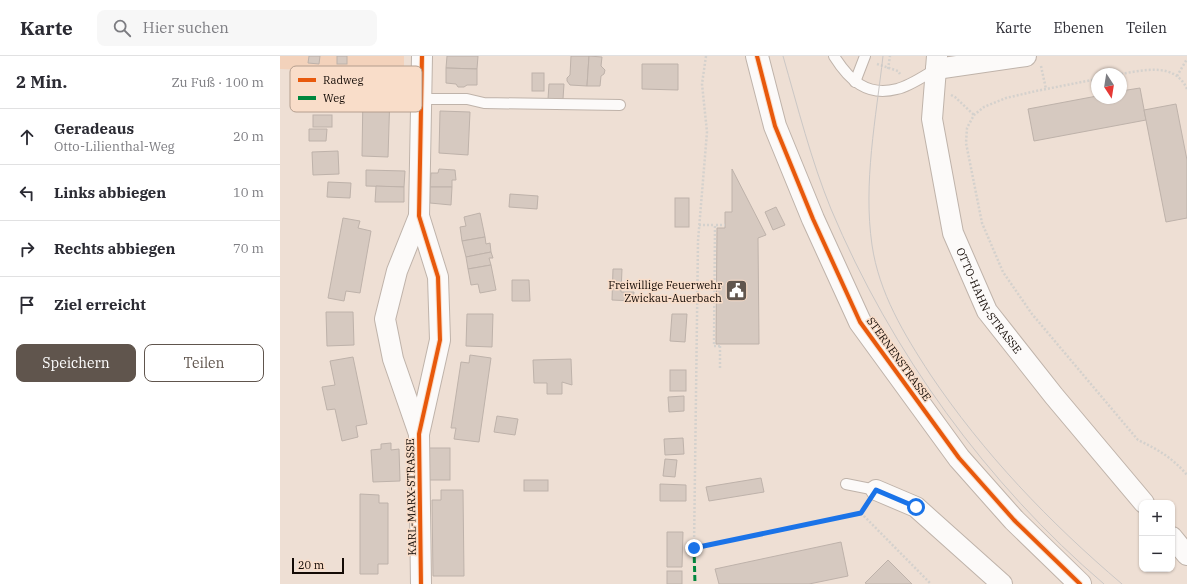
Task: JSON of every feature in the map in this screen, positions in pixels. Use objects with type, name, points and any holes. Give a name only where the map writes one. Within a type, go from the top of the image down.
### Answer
[{"type":"street","name":"KARL-MARX-STRASSE","points":[[422,56],[422,99]]},
{"type":"street","name":"STERNENSTRASSE","points":[[757,56],[775,126],[813,219],[860,322],[959,458],[1014,520],[1080,584]]},
{"type":"street","points":[[936,63],[1033,59]]},
{"type":"street","name":"OTTO-HAHN-STRASSE","points":[[936,63],[932,119],[953,233],[987,311],[1054,396],[1141,500]]},
{"type":"street","name":"KARL-MARX-STRASSE","points":[[421,584],[419,434],[440,340],[438,276],[419,216],[422,112]]},
{"type":"street","name":"KARL-MARX-STRASSE","points":[[419,216],[397,271],[385,319],[393,359],[419,434]]},
{"type":"street","points":[[876,490],[916,507],[1002,584]]},
{"type":"street","points":[[1175,541],[1187,555]]},
{"type":"lane","points":[[834,56],[840,66],[860,86],[879,91],[898,89],[906,85],[936,63]]},
{"type":"lane","points":[[855,82],[865,56]]},
{"type":"lane","points":[[422,99],[467,99],[484,103],[620,105]]},
{"type":"lane","points":[[846,484],[876,490]]},
{"type":"path","points":[[706,56],[702,84],[707,132],[699,225],[694,548],[861,513],[876,490]]},
{"type":"path","points":[[888,68],[890,56]]},
{"type":"path","points":[[1033,59],[1046,89]]},
{"type":"path","points":[[1177,76],[1187,59]]},
{"type":"path","points":[[877,66],[898,71],[906,85]]},
{"type":"path","points":[[1127,73],[1157,69],[1168,71],[1177,76],[1187,89]]},
{"type":"path","points":[[1091,80],[1006,98],[984,107],[974,115],[967,128],[966,143],[982,223],[1003,272],[1032,314],[1138,440],[1159,450],[1176,462],[1187,474]]},
{"type":"path","points":[[699,225],[725,225]]},
{"type":"path","points":[[715,225],[714,346],[720,345],[720,369]]},
{"type":"path","points":[[861,513],[931,584]]},
{"type":"shaded area","points":[[280,56],[404,56],[404,66],[290,66],[290,69],[280,69]]},
{"type":"building","points":[[309,56],[320,56],[319,64],[308,63]]},
{"type":"building","points":[[337,56],[347,56],[347,64],[337,64]]},
{"type":"building","points":[[447,56],[478,56],[477,69],[446,68]]},
{"type":"building","points":[[571,56],[589,56],[587,86],[570,85],[567,81],[567,78],[570,75]]},
{"type":"building","points":[[589,56],[602,57],[601,66],[605,70],[604,74],[601,76],[600,86],[587,86]]},
{"type":"building","points":[[642,64],[678,64],[678,90],[642,89]]},
{"type":"building","points":[[446,68],[477,69],[477,85],[458,87],[456,84],[446,83]]},
{"type":"building","points":[[532,73],[544,73],[544,91],[532,91]]},
{"type":"building","points":[[549,84],[564,84],[563,99],[548,99]]},
{"type":"building","points":[[1140,88],[1146,120],[1034,141],[1028,109],[1091,97],[1091,104],[1127,104],[1127,90]]},
{"type":"building","points":[[1176,104],[1187,160],[1187,218],[1166,222],[1144,110]]},
{"type":"building","points":[[440,111],[470,112],[468,155],[439,153]]},
{"type":"building","points":[[363,112],[389,112],[388,157],[362,156]]},
{"type":"building","points":[[313,115],[332,115],[332,127],[313,127]]},
{"type":"building","points":[[309,129],[327,129],[326,141],[309,141]]},
{"type":"building","points":[[338,151],[339,174],[313,175],[312,152]]},
{"type":"building","points":[[439,169],[455,170],[456,180],[452,180],[452,187],[430,187],[431,173],[438,173]]},
{"type":"building","name":"Freiwillige Feuerwehr Zwickau-Auerbach","points":[[732,169],[766,235],[758,238],[759,344],[716,344],[717,228],[725,228],[725,212],[732,212]]},
{"type":"building","points":[[366,170],[405,171],[404,187],[366,186]]},
{"type":"building","points":[[328,182],[351,183],[350,198],[327,197]]},
{"type":"building","points":[[376,186],[404,187],[404,202],[375,202]]},
{"type":"building","points":[[430,187],[452,187],[451,205],[430,203]]},
{"type":"building","points":[[510,194],[538,196],[537,209],[509,207]]},
{"type":"building","points":[[675,198],[689,198],[689,227],[675,227]]},
{"type":"building","points":[[776,207],[785,225],[773,230],[765,212]]},
{"type":"building","points":[[480,213],[485,237],[462,241],[460,227],[466,226],[464,217]]},
{"type":"building","points":[[343,218],[360,221],[358,228],[371,231],[360,293],[346,291],[344,301],[328,298]]},
{"type":"building","points":[[485,237],[486,244],[490,243],[491,252],[466,257],[462,241]]},
{"type":"building","points":[[491,252],[493,258],[489,258],[491,265],[468,269],[466,257]]},
{"type":"building","points":[[491,265],[496,290],[480,293],[478,284],[471,285],[468,269]]},
{"type":"building","points":[[613,269],[622,269],[621,292],[634,292],[633,301],[612,300]]},
{"type":"building","points":[[512,280],[529,280],[530,301],[512,301]]},
{"type":"building","points":[[326,312],[353,312],[354,345],[327,346]]},
{"type":"building","points":[[467,314],[493,314],[492,347],[466,346]]},
{"type":"building","points":[[672,314],[687,314],[685,342],[670,341]]},
{"type":"building","points":[[470,355],[491,358],[479,442],[454,439],[456,428],[451,428],[461,362],[469,363]]},
{"type":"building","points":[[353,357],[367,424],[356,426],[358,437],[342,441],[335,409],[327,410],[322,387],[335,385],[330,361]]},
{"type":"building","points":[[571,359],[572,385],[562,382],[562,394],[547,394],[547,383],[534,383],[533,360]]},
{"type":"building","points":[[670,370],[686,370],[686,391],[670,391]]},
{"type":"building","points":[[684,396],[684,411],[669,412],[668,397]]},
{"type":"building","points":[[497,416],[518,419],[515,435],[494,432]]},
{"type":"building","points":[[683,438],[684,454],[665,455],[664,439]]},
{"type":"building","points":[[391,443],[391,450],[399,449],[400,481],[373,482],[371,450],[381,449],[381,444]]},
{"type":"building","points":[[425,448],[450,448],[450,480],[425,480]]},
{"type":"building","points":[[665,459],[677,460],[675,477],[663,476]]},
{"type":"building","points":[[761,478],[764,492],[709,501],[706,487]]},
{"type":"building","points":[[524,480],[548,480],[548,491],[524,491]]},
{"type":"building","points":[[660,484],[686,485],[686,501],[660,501]]},
{"type":"building","points":[[441,490],[463,490],[464,576],[433,576],[432,500],[441,500]]},
{"type":"building","points":[[360,494],[379,495],[379,503],[388,503],[388,564],[378,564],[378,574],[360,574]]},
{"type":"building","points":[[667,532],[683,532],[682,567],[667,567]]},
{"type":"building","points":[[841,542],[848,576],[809,584],[719,584],[715,569]]},
{"type":"building","points":[[888,560],[912,584],[865,583]]},
{"type":"building","points":[[667,571],[682,571],[682,584],[667,584]]},
{"type":"tram line","points":[[783,56],[811,153],[831,209],[855,262],[883,314],[913,364],[946,413],[982,459],[1020,503],[1061,545],[1104,584]]},
{"type":"tram line","points":[[883,56],[870,174],[870,222],[875,263],[880,280],[894,312],[911,344],[930,374],[950,403],[995,459],[1043,511],[1122,584]]},
{"type":"marked path","points":[[694,548],[695,584]]},
{"type":"cycle path","points":[[422,56],[422,66]]},
{"type":"cycle path","points":[[757,56],[775,126],[813,219],[860,322],[959,458],[1014,520],[1080,584]]},
{"type":"cycle path","points":[[421,112],[419,216],[438,277],[440,340],[419,434],[421,584]]},
{"type":"place","name":"Freiwillige Feuerwehr Zwickau-Auerbach","points":[[737,291]]},
{"type":"route","points":[[694,548],[861,513],[876,490],[916,507]]}]
